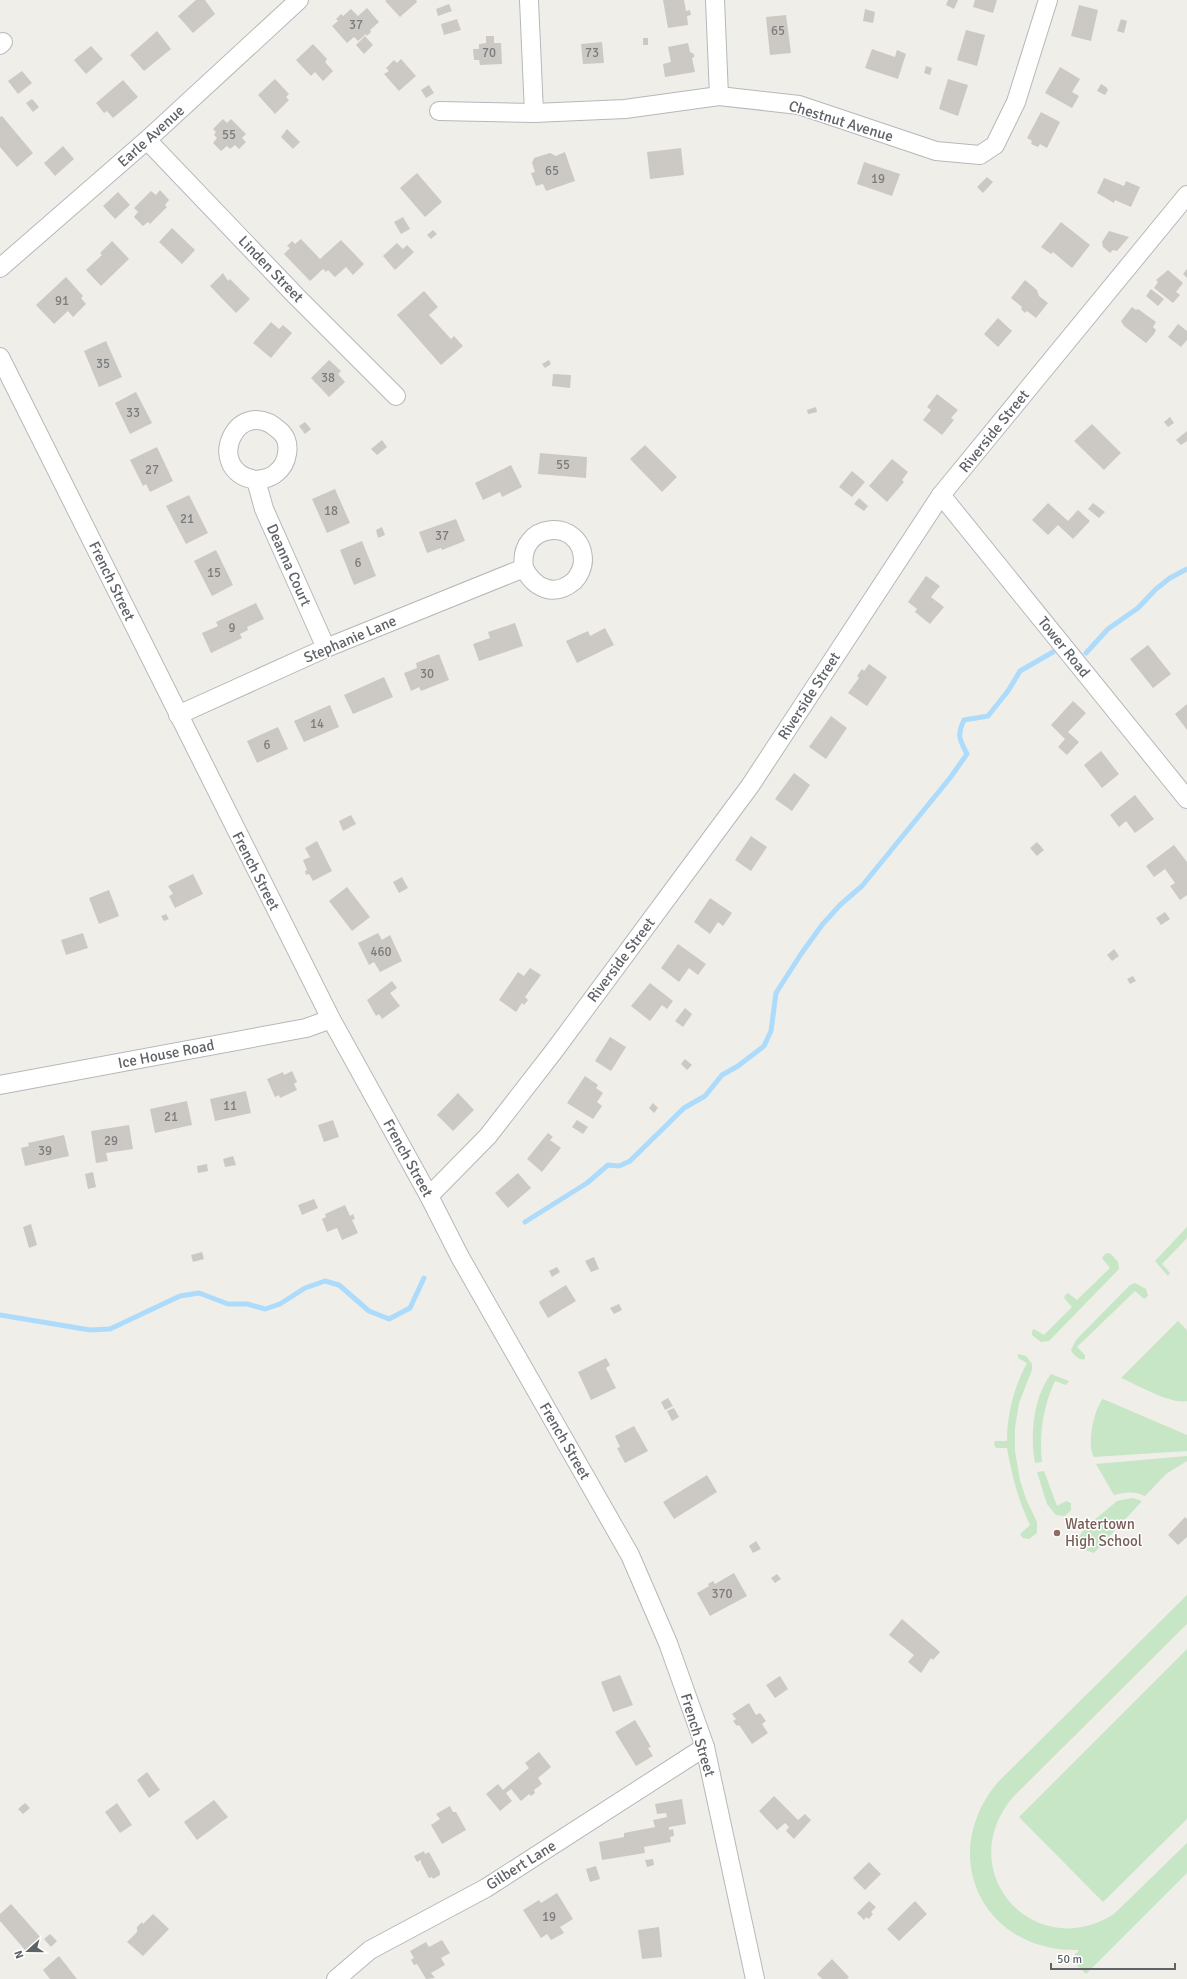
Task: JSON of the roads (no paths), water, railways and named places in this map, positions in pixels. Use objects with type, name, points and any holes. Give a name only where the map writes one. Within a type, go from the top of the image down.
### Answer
[{"type":"street","name":"Earle Avenue","points":[[0,268],[147,140],[299,0]]},
{"type":"street","points":[[529,0],[534,113]]},
{"type":"street","points":[[714,0],[719,96]]},
{"type":"street","name":"Chestnut Avenue","points":[[439,111],[534,113],[624,109],[719,96],[799,105],[936,151],[980,155],[995,145],[1016,102],[1048,0]]},
{"type":"street","name":"Linden Street","points":[[147,140],[291,290],[396,396]]},
{"type":"street","name":"Riverside Street","points":[[429,1196],[488,1136],[549,1058],[750,786],[941,495],[1187,195]]},
{"type":"street","name":"French Street","points":[[0,356],[331,1019],[429,1196],[460,1257],[630,1555],[668,1643],[705,1747],[755,1979]]},
{"type":"street","name":"Deanna Court","points":[[256,480],[264,509],[326,648]]},
{"type":"street","name":"Tower Road","points":[[941,495],[1187,800]]},
{"type":"street","name":"Stephanie Lane","points":[[178,715],[326,648],[524,568]]},
{"type":"street","name":"Ice House Road","points":[[0,1085],[306,1028],[331,1019]]},
{"type":"street","name":"Gilbert Lane","points":[[336,1979],[370,1950],[486,1888],[705,1747]]},
{"type":"waterway","points":[[1086,653],[1108,629],[1138,608],[1156,589],[1170,578],[1187,569]]},
{"type":"waterway","points":[[525,1222],[587,1183],[608,1165],[619,1166],[630,1161],[684,1108],[705,1096],[722,1075],[738,1066],[764,1046],[771,1031],[776,993],[801,954],[822,925],[840,905],[862,886],[950,778],[967,754],[960,737],[960,730],[964,720],[988,716],[1008,691],[1020,671],[1053,652]]},
{"type":"waterway","points":[[0,1315],[90,1330],[110,1329],[180,1296],[199,1293],[228,1304],[247,1304],[265,1309],[280,1304],[305,1288],[325,1281],[339,1285],[369,1311],[389,1319],[410,1308],[424,1278]]},
{"type":"place","name":"Watertown High School","points":[[1057,1533]]}]
